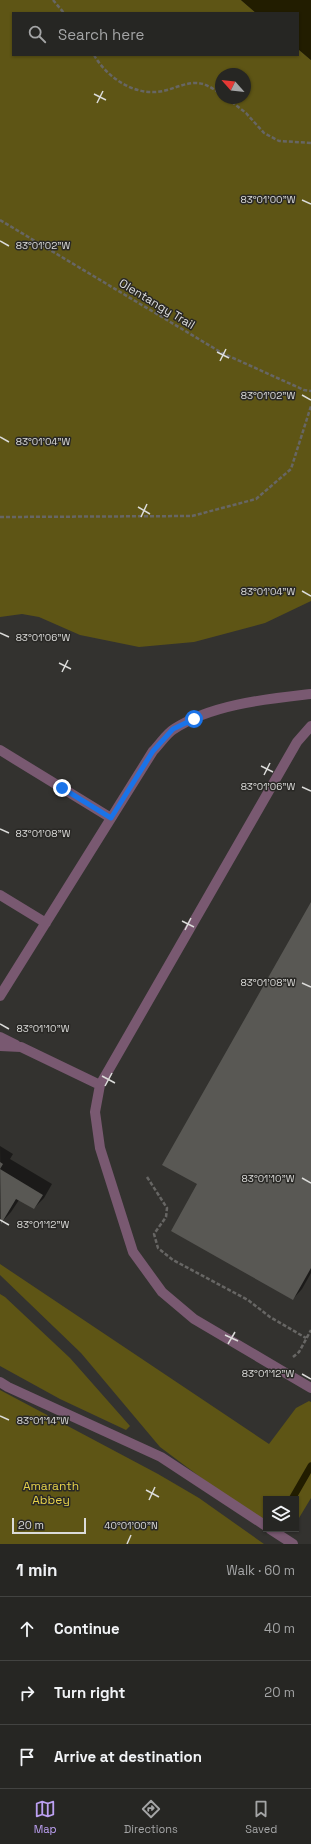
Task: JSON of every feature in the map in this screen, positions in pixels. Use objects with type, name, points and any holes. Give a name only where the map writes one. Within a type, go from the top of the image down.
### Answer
[{"type":"lane","points":[[0,996],[153,751],[173,729],[204,714],[249,702],[311,694]]},
{"type":"lane","points":[[311,726],[297,742],[100,1085],[95,1112],[100,1148],[133,1252],[162,1292],[194,1319],[311,1388]]},
{"type":"lane","points":[[0,750],[111,818]]},
{"type":"lane","points":[[0,895],[46,923]]},
{"type":"lane","points":[[0,1037],[100,1085]]},
{"type":"lane","points":[[0,1046],[21,1047]]},
{"type":"lane","points":[[0,1382],[8,1388],[161,1457],[263,1524]]},
{"type":"lane","points":[[275,1532],[293,1544]]},
{"type":"path","points":[[53,0],[63,12]]},
{"type":"path","points":[[95,56],[106,70],[117,80],[133,89],[147,93],[164,91],[181,85],[194,83],[208,86],[215,90]]},
{"type":"path","points":[[235,104],[246,113],[264,133],[279,141],[311,144]]},
{"type":"path","name":"Olentangy Trail","points":[[0,220],[222,353],[304,390],[311,391]]},
{"type":"path","points":[[0,517],[192,516],[256,499],[291,469],[311,406]]},
{"type":"path","points":[[147,1177],[167,1208],[166,1217],[154,1234],[158,1248],[172,1260],[248,1300],[270,1316],[306,1338]]},
{"type":"path","points":[[280,1370],[299,1352],[311,1330]]},
{"type":"green space","points":[[0,0],[241,0],[255,12],[12,12],[12,56],[299,56],[299,50],[311,60],[311,601],[265,623],[194,642],[139,647],[80,635],[39,617],[22,614],[0,617]]},
{"type":"green space","points":[[0,1264],[269,1444],[296,1408],[309,1401],[311,1402],[311,1498],[299,1518],[299,1496],[263,1496],[263,1521],[243,1509],[160,1447],[81,1353],[0,1275]]},
{"type":"green space","points":[[0,1294],[70,1358],[130,1426],[126,1430],[60,1399],[0,1366]]},
{"type":"green space","name":"Amaranth Abbey","points":[[0,1390],[158,1474],[199,1498],[264,1544],[0,1544]]},
{"type":"shaded area","points":[[241,0],[311,0],[311,60],[299,50],[299,12],[255,12]]},
{"type":"building","points":[[311,902],[311,1268],[293,1300],[171,1231],[197,1184],[162,1165]]},
{"type":"building","points":[[0,1162],[3,1164],[0,1169]]},
{"type":"building","points":[[0,1169],[43,1195],[34,1209],[16,1199],[1,1224]]},
{"type":"waterway","points":[[294,1496],[311,1466]]},
{"type":"route","points":[[62,788],[111,818],[153,751],[173,729],[194,719]]}]
